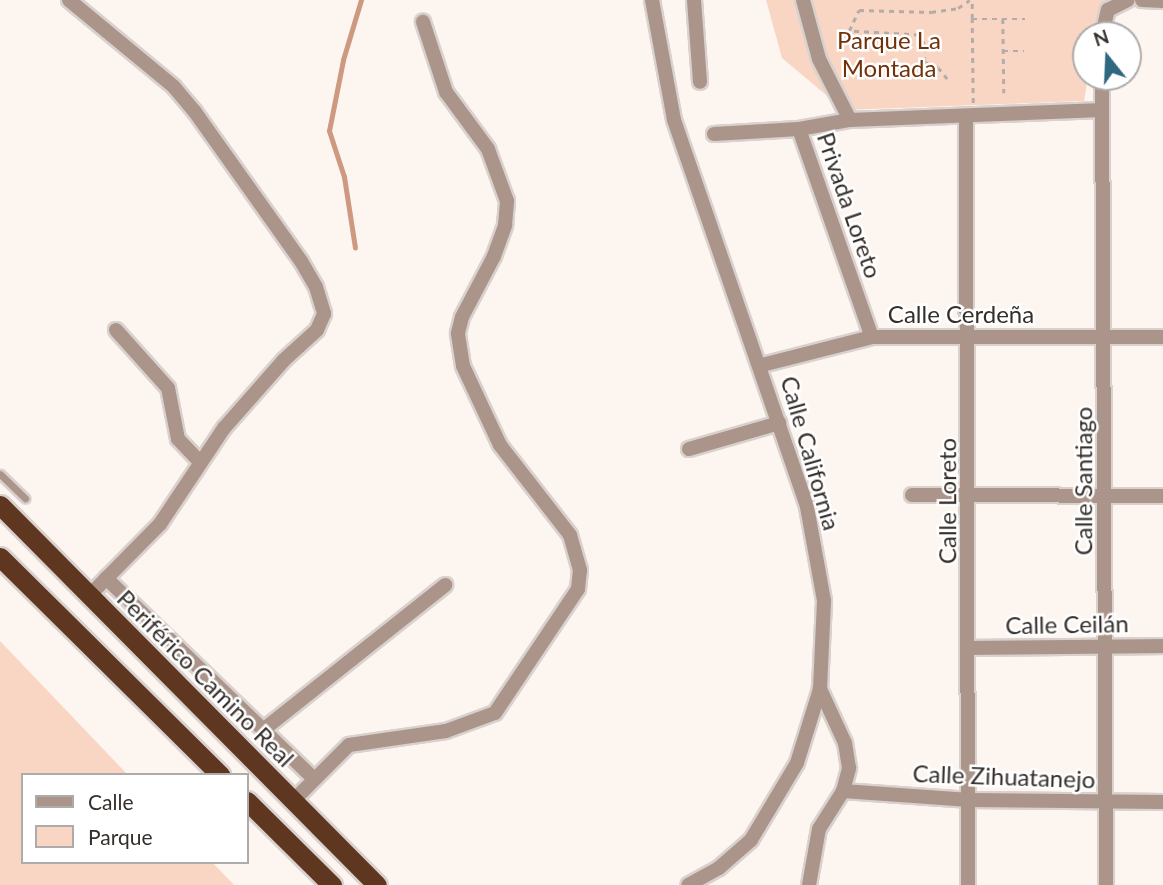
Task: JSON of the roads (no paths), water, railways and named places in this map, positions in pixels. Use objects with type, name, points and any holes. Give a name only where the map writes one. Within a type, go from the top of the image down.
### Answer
[{"type":"highway","name":"Periférico Camino Real","points":[[0,505],[377,885]]},
{"type":"highway","points":[[0,557],[218,773]]},
{"type":"highway","points":[[248,802],[332,885]]},
{"type":"street","points":[[69,0],[174,87],[195,112],[301,261],[321,299],[324,314],[317,330],[284,360],[200,462],[160,524],[90,595]]},
{"type":"street","name":"Calle California","points":[[652,0],[674,120],[762,365],[807,507],[824,601],[820,689],[797,762],[763,825],[740,852],[688,885]]},
{"type":"street","points":[[694,0],[700,82]]},
{"type":"street","points":[[803,0],[819,59],[850,120]]},
{"type":"street","points":[[1105,21],[1108,10],[1128,0]]},
{"type":"street","points":[[1142,0],[1163,1]]},
{"type":"street","points":[[293,801],[349,745],[446,731],[495,713],[578,589],[580,570],[570,535],[500,445],[463,366],[459,348],[462,317],[494,257],[505,225],[507,201],[488,149],[446,92],[423,22]]},
{"type":"street","name":"Calle Santiago","points":[[1102,91],[1106,885]]},
{"type":"street","name":"Privada Loreto","points":[[714,134],[799,129],[850,120],[1102,110]]},
{"type":"street","name":"Calle Loreto","points":[[968,885],[971,648],[970,117]]},
{"type":"street","name":"Privada Loreto","points":[[799,129],[872,337]]},
{"type":"street","points":[[116,330],[168,388],[178,439],[200,462]]},
{"type":"street","name":"Calle Cerdeña","points":[[762,365],[872,337],[1163,337]]},
{"type":"street","points":[[689,449],[779,423]]},
{"type":"street","points":[[912,495],[1163,496]]},
{"type":"street","points":[[106,578],[314,779]]},
{"type":"street","points":[[263,730],[445,585]]},
{"type":"street","points":[[149,658],[171,642]]},
{"type":"street","name":"Calle Ceilán","points":[[971,648],[1163,646]]},
{"type":"street","points":[[809,885],[819,829],[844,791],[849,768],[845,743],[820,689]]},
{"type":"street","name":"Calle Zihuatanejo","points":[[844,791],[970,800],[1163,802]]},
{"type":"lane","points":[[0,474],[25,498]]},
{"type":"waterway","points":[[355,248],[344,177],[329,131],[343,60],[361,0]]},
{"type":"park label","name":"Parque La Montada","points":[[889,54]]}]
